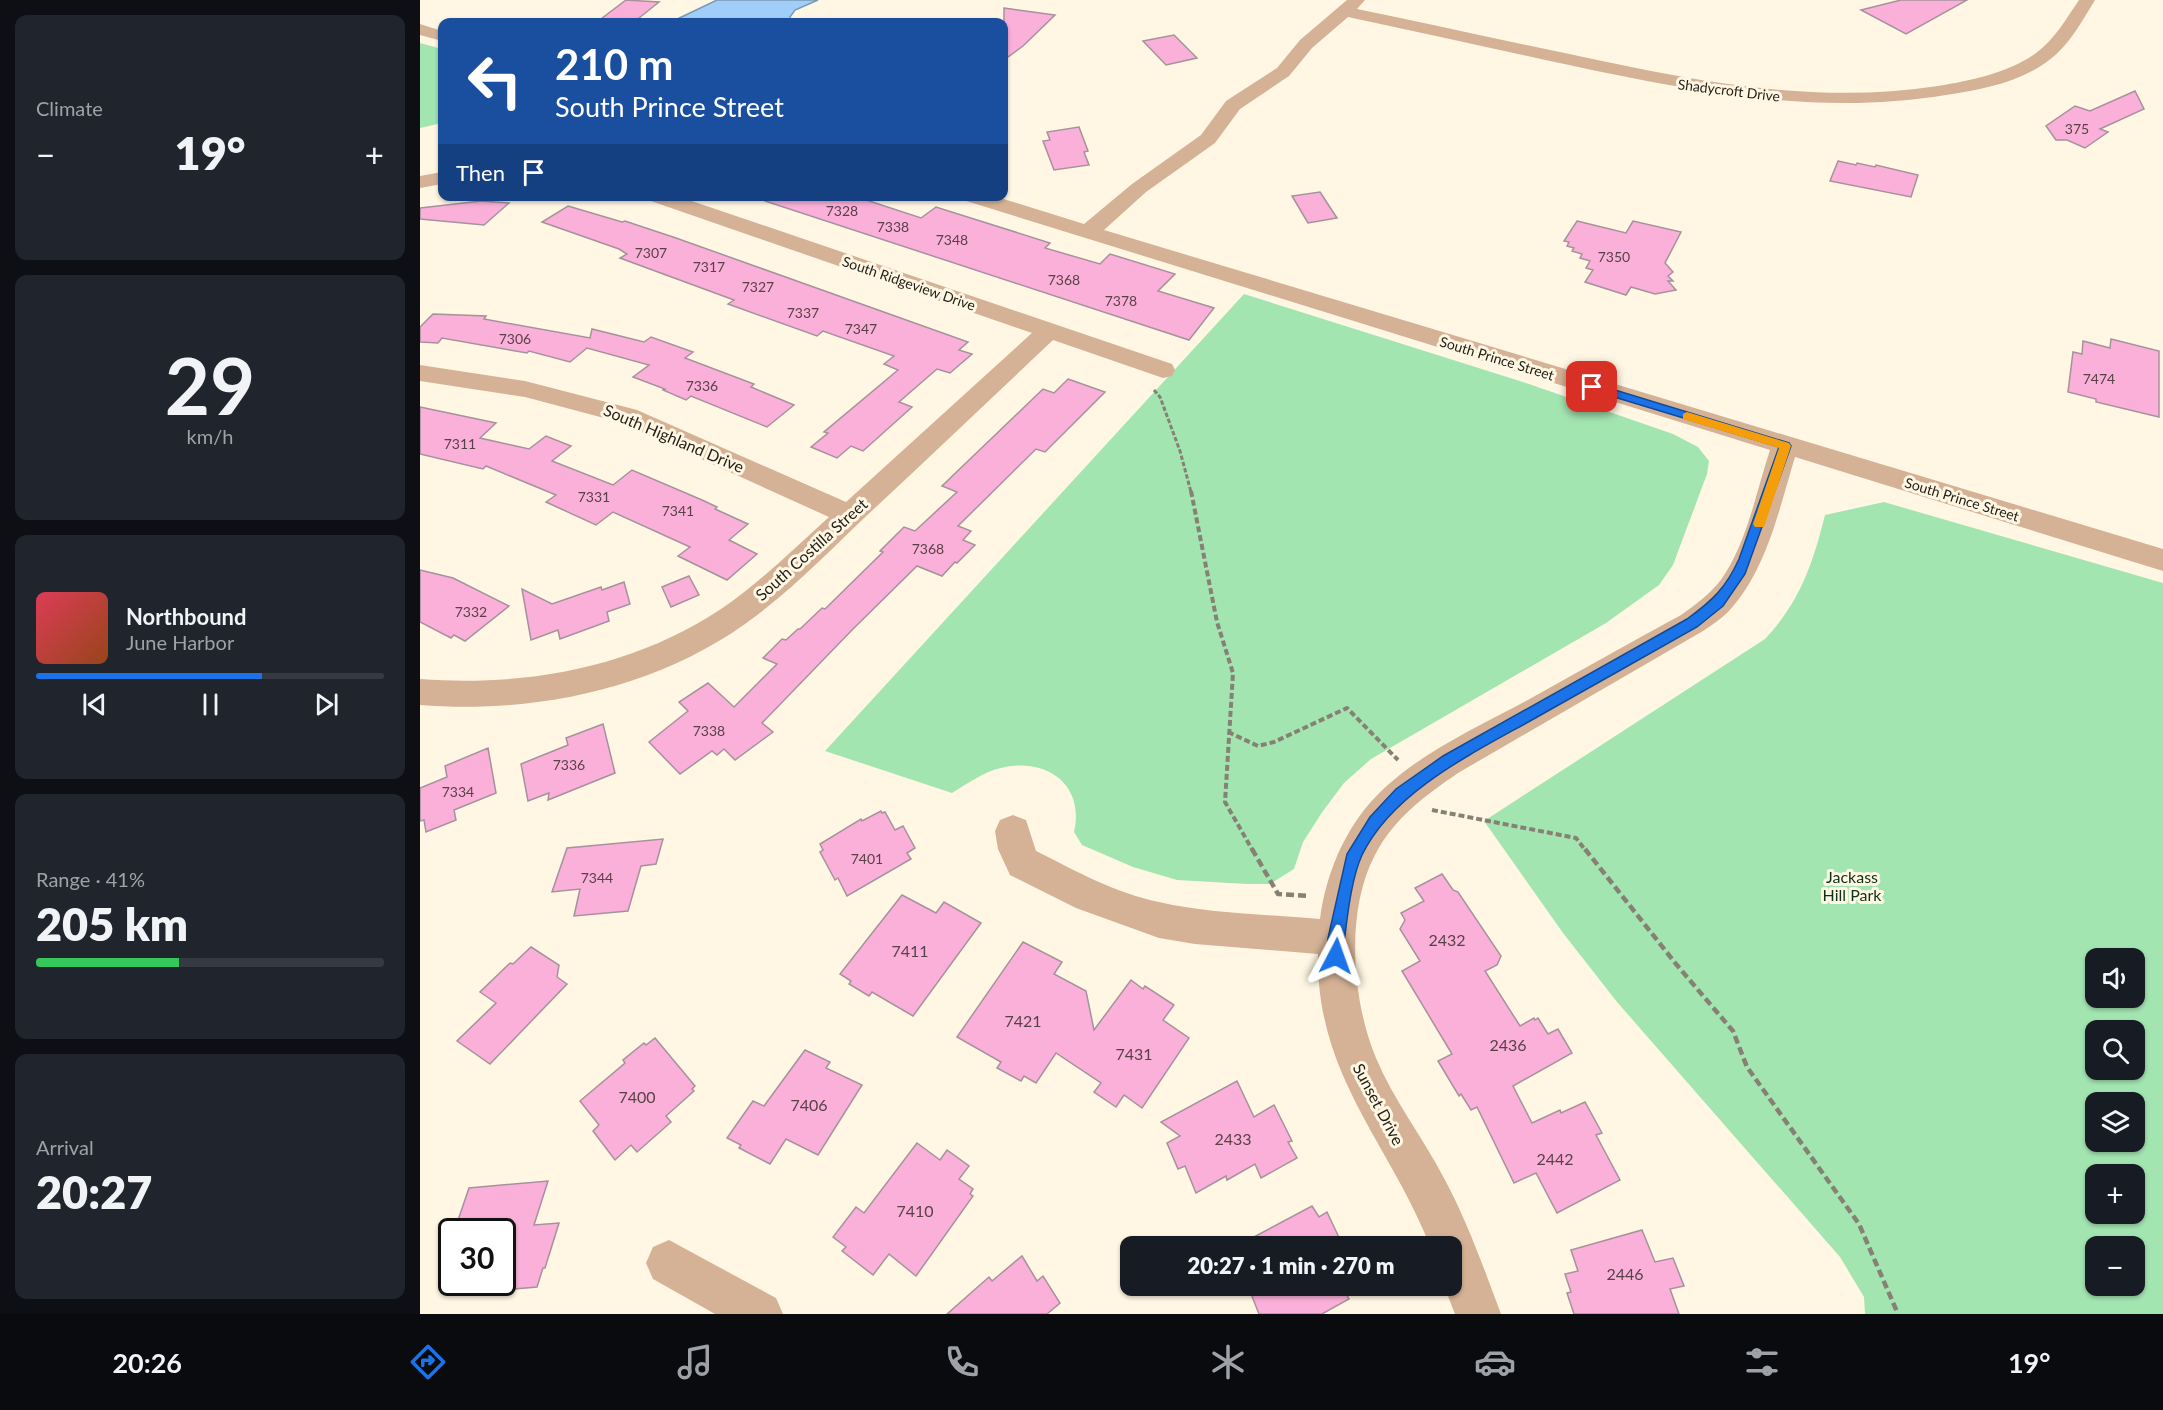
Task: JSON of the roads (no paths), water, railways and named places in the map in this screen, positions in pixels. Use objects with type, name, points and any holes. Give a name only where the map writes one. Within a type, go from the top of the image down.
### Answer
[{"type":"street","name":"Shadycroft Drive","points":[[1350,5],[1675,83],[1760,95],[1846,99],[1913,95],[1946,90],[1990,81],[2015,71],[2041,58],[2054,48],[2087,0]]},
{"type":"street","points":[[1088,232],[1139,188],[1208,139],[1233,105],[1292,65],[1306,44],[1350,5]]},
{"type":"street","points":[[420,29],[438,35]]},
{"type":"street","points":[[420,182],[438,179]]},
{"type":"street","name":"South Ridgeview Drive","points":[[670,201],[1163,370]]},
{"type":"street","name":"South Prince Street","points":[[986,201],[2163,560]]},
{"type":"street","name":"South Costilla Street","points":[[420,692],[486,696],[532,692],[587,680],[657,656],[711,630],[751,603],[788,572],[1050,330]]},
{"type":"street","name":"South Highland Drive","points":[[420,373],[519,387],[628,416],[849,515]]},
{"type":"street","name":"Sunset Drive","points":[[1478,1314],[1459,1262],[1430,1196],[1368,1088],[1340,1013],[1335,974],[1336,938],[1343,897],[1355,854],[1384,813],[1402,794],[1448,761],[1692,623],[1719,603],[1739,574],[1753,544],[1785,446]]},
{"type":"street","points":[[1013,831],[1016,849],[1023,863],[1089,896],[1120,908],[1159,920],[1195,926],[1336,938]]},
{"type":"street","points":[[669,1263],[760,1314]]},
{"type":"water","points":[[717,0],[818,0],[795,10],[790,18],[679,18]]},
{"type":"park label","name":"Jackass Hill Park","points":[[1852,885]]}]
